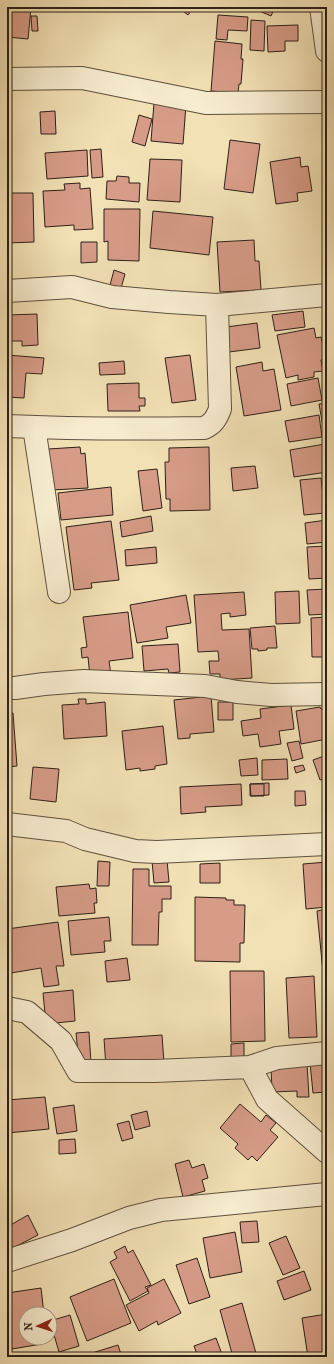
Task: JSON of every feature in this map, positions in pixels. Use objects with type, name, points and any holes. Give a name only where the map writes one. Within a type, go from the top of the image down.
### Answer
[{"type":"street","points":[[321,7],[327,51]]},
{"type":"street","points":[[7,79],[82,78],[206,103],[327,102]]},
{"type":"street","points":[[7,292],[72,288],[112,297],[218,305],[327,295]]},
{"type":"street","points":[[7,426],[161,429],[204,428],[210,425],[216,419],[220,409],[218,305]]},
{"type":"street","points":[[34,427],[59,592]]},
{"type":"street","points":[[7,688],[84,681],[205,686],[237,692],[271,695],[327,694]]},
{"type":"street","points":[[7,824],[66,831],[85,839],[136,851],[157,852],[327,844]]},
{"type":"street","points":[[7,1008],[27,1012],[61,1041],[78,1071],[155,1071],[250,1067],[277,1058],[327,1053]]},
{"type":"street","points":[[250,1067],[267,1099],[327,1152]]},
{"type":"street","points":[[7,1261],[72,1240],[129,1218],[161,1210],[327,1194]]},
{"type":"building","points":[[7,7],[31,8],[28,39],[7,37]]},
{"type":"building","points":[[41,7],[72,7],[72,10],[41,9]]},
{"type":"building","points":[[178,7],[194,7],[188,15]]},
{"type":"building","points":[[250,7],[275,7],[271,16]]},
{"type":"building","points":[[218,15],[248,17],[247,31],[228,30],[227,40],[216,39]]},
{"type":"building","points":[[31,16],[37,16],[38,31],[32,31]]},
{"type":"building","points":[[251,20],[265,21],[264,51],[250,50]]},
{"type":"building","points":[[298,25],[298,41],[285,41],[285,51],[268,52],[267,26]]},
{"type":"building","points":[[215,41],[242,44],[241,59],[243,59],[241,84],[239,84],[238,93],[211,91]]},
{"type":"building","points":[[154,103],[186,105],[183,144],[151,141]]},
{"type":"building","points":[[55,111],[56,134],[41,134],[40,112]]},
{"type":"building","points":[[139,115],[152,119],[145,146],[132,142]]},
{"type":"building","points":[[230,140],[260,144],[253,193],[224,189]]},
{"type":"building","points":[[101,149],[103,177],[92,178],[90,150]]},
{"type":"building","points":[[87,150],[88,176],[47,179],[45,153]]},
{"type":"building","points":[[300,157],[301,167],[308,166],[312,191],[297,193],[298,201],[276,204],[270,162]]},
{"type":"building","points":[[150,159],[182,160],[180,202],[147,200]]},
{"type":"building","points":[[117,176],[129,177],[129,183],[140,183],[139,202],[106,199],[107,181],[116,181]]},
{"type":"building","points":[[80,183],[80,189],[90,188],[93,229],[74,230],[74,225],[45,227],[43,191],[65,190],[64,184]]},
{"type":"building","points":[[7,193],[33,193],[34,242],[7,243]]},
{"type":"building","points":[[104,209],[140,209],[139,261],[108,260],[108,241],[104,242]]},
{"type":"building","points":[[153,211],[213,217],[209,255],[150,248]]},
{"type":"building","points":[[254,240],[255,261],[259,261],[261,290],[220,292],[217,242]]},
{"type":"building","points":[[81,242],[97,242],[97,262],[81,263]]},
{"type":"building","points":[[114,270],[125,274],[120,292],[109,289]]},
{"type":"building","points":[[303,311],[305,327],[275,331],[272,315]]},
{"type":"building","points":[[37,314],[38,345],[22,346],[22,341],[7,341],[7,315]]},
{"type":"building","points":[[257,323],[260,348],[229,352],[226,327]]},
{"type":"building","points":[[314,328],[316,338],[321,337],[326,359],[321,360],[323,371],[314,372],[314,377],[298,380],[298,375],[286,378],[277,335]]},
{"type":"building","points":[[7,355],[44,358],[42,374],[26,373],[24,398],[7,397]]},
{"type":"building","points":[[190,355],[196,400],[172,403],[165,358]]},
{"type":"building","points":[[124,361],[125,374],[100,375],[99,363]]},
{"type":"building","points":[[262,362],[263,371],[274,369],[281,410],[244,416],[236,367]]},
{"type":"building","points":[[318,378],[322,400],[291,406],[287,384]]},
{"type":"building","points":[[139,383],[139,398],[145,398],[145,406],[139,406],[140,411],[108,411],[107,384]]},
{"type":"building","points":[[327,403],[327,437],[325,438],[319,404]]},
{"type":"building","points":[[319,415],[322,437],[289,442],[285,421]]},
{"type":"building","points":[[325,444],[327,472],[294,477],[290,450]]},
{"type":"building","points":[[80,447],[81,454],[85,453],[88,488],[52,490],[48,449]]},
{"type":"building","points":[[209,447],[210,510],[170,511],[170,499],[166,499],[165,462],[169,462],[169,448]]},
{"type":"building","points":[[255,466],[258,488],[233,491],[231,468]]},
{"type":"building","points":[[157,469],[162,508],[143,511],[138,471]]},
{"type":"building","points":[[321,478],[325,513],[304,515],[300,480]]},
{"type":"building","points":[[111,487],[113,515],[61,520],[58,493]]},
{"type":"building","points":[[151,516],[153,531],[122,537],[120,522]]},
{"type":"building","points":[[327,520],[327,542],[307,544],[305,523]]},
{"type":"building","points":[[111,521],[119,580],[91,583],[92,588],[74,590],[66,527]]},
{"type":"building","points":[[327,546],[327,578],[309,579],[307,547]]},
{"type":"building","points":[[156,547],[157,563],[126,566],[125,550]]},
{"type":"building","points":[[327,589],[327,614],[309,615],[307,590]]},
{"type":"building","points":[[299,591],[300,623],[276,624],[275,592]]},
{"type":"building","points":[[244,592],[246,615],[230,617],[230,613],[221,614],[222,630],[249,629],[252,678],[220,680],[220,674],[210,674],[209,661],[219,661],[218,651],[198,652],[194,595]]},
{"type":"building","points":[[186,595],[191,623],[166,627],[168,638],[137,643],[130,605]]},
{"type":"building","points":[[128,612],[133,658],[109,661],[111,675],[90,677],[88,657],[82,658],[81,648],[87,647],[83,617]]},
{"type":"building","points":[[327,617],[327,657],[312,657],[311,618]]},
{"type":"building","points":[[275,626],[277,648],[267,648],[267,650],[258,651],[258,649],[252,649],[250,628]]},
{"type":"building","points":[[178,644],[180,672],[169,673],[168,669],[144,671],[142,646]]},
{"type":"building","points":[[211,696],[214,732],[190,734],[190,738],[178,739],[174,700]]},
{"type":"building","points":[[78,699],[86,699],[86,704],[105,702],[107,736],[64,739],[62,705],[79,704]]},
{"type":"building","points":[[218,702],[233,702],[233,720],[218,720]]},
{"type":"building","points":[[291,705],[294,729],[279,731],[281,744],[260,747],[258,734],[243,736],[241,721],[261,718],[260,709]]},
{"type":"building","points":[[320,707],[321,709],[327,708],[327,739],[301,744],[296,711]]},
{"type":"building","points":[[13,713],[17,766],[7,767],[7,714]]},
{"type":"building","points":[[163,726],[167,764],[155,766],[155,769],[140,771],[140,768],[126,770],[122,731]]},
{"type":"building","points":[[299,741],[303,758],[292,761],[287,743]]},
{"type":"building","points":[[327,755],[327,778],[320,780],[313,760]]},
{"type":"building","points":[[257,758],[258,775],[241,776],[239,760]]},
{"type":"building","points":[[287,759],[288,779],[262,780],[262,760]]},
{"type":"building","points":[[303,765],[305,770],[296,773],[294,767]]},
{"type":"building","points":[[33,767],[59,769],[56,802],[30,799]]},
{"type":"building","points":[[269,783],[269,795],[251,796],[250,784]]},
{"type":"building","points":[[241,784],[242,805],[205,807],[206,812],[181,814],[180,787]]},
{"type":"building","points":[[250,784],[264,784],[264,796],[250,796]]},
{"type":"building","points":[[295,791],[305,791],[306,805],[295,806]]},
{"type":"building","points":[[167,860],[169,882],[154,883],[152,861]]},
{"type":"building","points":[[98,861],[110,862],[109,886],[97,886]]},
{"type":"building","points":[[327,862],[327,907],[306,909],[303,864]]},
{"type":"building","points":[[220,863],[220,883],[200,883],[200,864]]},
{"type":"building","points":[[133,869],[149,869],[149,886],[171,886],[171,899],[162,899],[162,912],[159,912],[158,945],[132,945]]},
{"type":"building","points":[[89,884],[90,889],[96,888],[97,903],[94,903],[95,913],[59,916],[56,887]]},
{"type":"building","points":[[195,897],[226,898],[226,900],[234,900],[234,905],[245,905],[244,943],[240,943],[240,962],[195,961]]},
{"type":"building","points":[[327,909],[327,972],[323,972],[317,911]]},
{"type":"building","points":[[109,917],[111,941],[104,941],[105,952],[71,955],[68,921]]},
{"type":"building","points":[[58,922],[64,966],[56,966],[59,985],[44,987],[41,968],[11,973],[7,943],[7,929]]},
{"type":"building","points":[[127,958],[130,980],[107,982],[105,961]]},
{"type":"building","points":[[230,971],[264,971],[265,1041],[231,1042]]},
{"type":"building","points":[[314,976],[317,1037],[289,1038],[286,978]]},
{"type":"building","points":[[73,990],[75,1021],[46,1024],[43,993]]},
{"type":"building","points":[[89,1032],[91,1063],[79,1064],[76,1033]]},
{"type":"building","points":[[162,1035],[164,1063],[106,1067],[104,1039]]},
{"type":"building","points":[[244,1043],[244,1057],[231,1057],[231,1044]]},
{"type":"building","points":[[327,1062],[327,1092],[313,1093],[310,1063]]},
{"type":"building","points":[[307,1063],[309,1097],[297,1097],[297,1091],[272,1092],[271,1065]]},
{"type":"building","points":[[45,1097],[49,1129],[7,1133],[7,1100]]},
{"type":"building","points":[[240,1104],[261,1122],[266,1115],[276,1123],[270,1130],[278,1137],[257,1161],[252,1156],[248,1160],[235,1148],[238,1144],[220,1128]]},
{"type":"building","points":[[74,1105],[77,1131],[57,1134],[53,1108]]},
{"type":"building","points":[[147,1111],[150,1126],[135,1130],[131,1115]]},
{"type":"building","points":[[129,1121],[133,1138],[122,1141],[117,1124]]},
{"type":"building","points":[[75,1139],[76,1153],[59,1154],[59,1140]]},
{"type":"building","points":[[189,1160],[192,1168],[204,1164],[208,1178],[202,1180],[205,1191],[183,1197],[175,1164]]},
{"type":"building","points":[[28,1215],[38,1235],[11,1249],[7,1241],[7,1227]]},
{"type":"building","points":[[257,1221],[259,1242],[242,1243],[240,1222]]},
{"type":"building","points":[[235,1232],[242,1272],[210,1278],[203,1238]]},
{"type":"building","points":[[286,1236],[300,1268],[283,1275],[269,1243]]},
{"type":"building","points":[[125,1246],[128,1253],[133,1250],[151,1285],[145,1287],[148,1291],[130,1301],[110,1262],[117,1258],[114,1252]]},
{"type":"building","points":[[197,1258],[210,1297],[189,1304],[176,1265]]},
{"type":"building","points":[[304,1271],[311,1290],[284,1300],[277,1281]]},
{"type":"building","points":[[114,1279],[131,1323],[87,1341],[70,1297]]},
{"type":"building","points":[[164,1279],[181,1313],[158,1325],[157,1321],[139,1331],[126,1305],[149,1293],[147,1288]]},
{"type":"building","points":[[41,1288],[43,1306],[18,1306],[18,1346],[30,1346],[12,1349],[7,1315],[7,1293]]},
{"type":"building","points":[[242,1303],[257,1357],[233,1357],[220,1310]]},
{"type":"building","points":[[327,1314],[327,1357],[308,1357],[302,1318]]},
{"type":"building","points":[[70,1315],[79,1346],[59,1352],[57,1346],[58,1319]]},
{"type":"building","points":[[216,1338],[223,1357],[198,1357],[194,1346]]},
{"type":"building","points":[[118,1345],[122,1357],[93,1357],[92,1353]]}]
